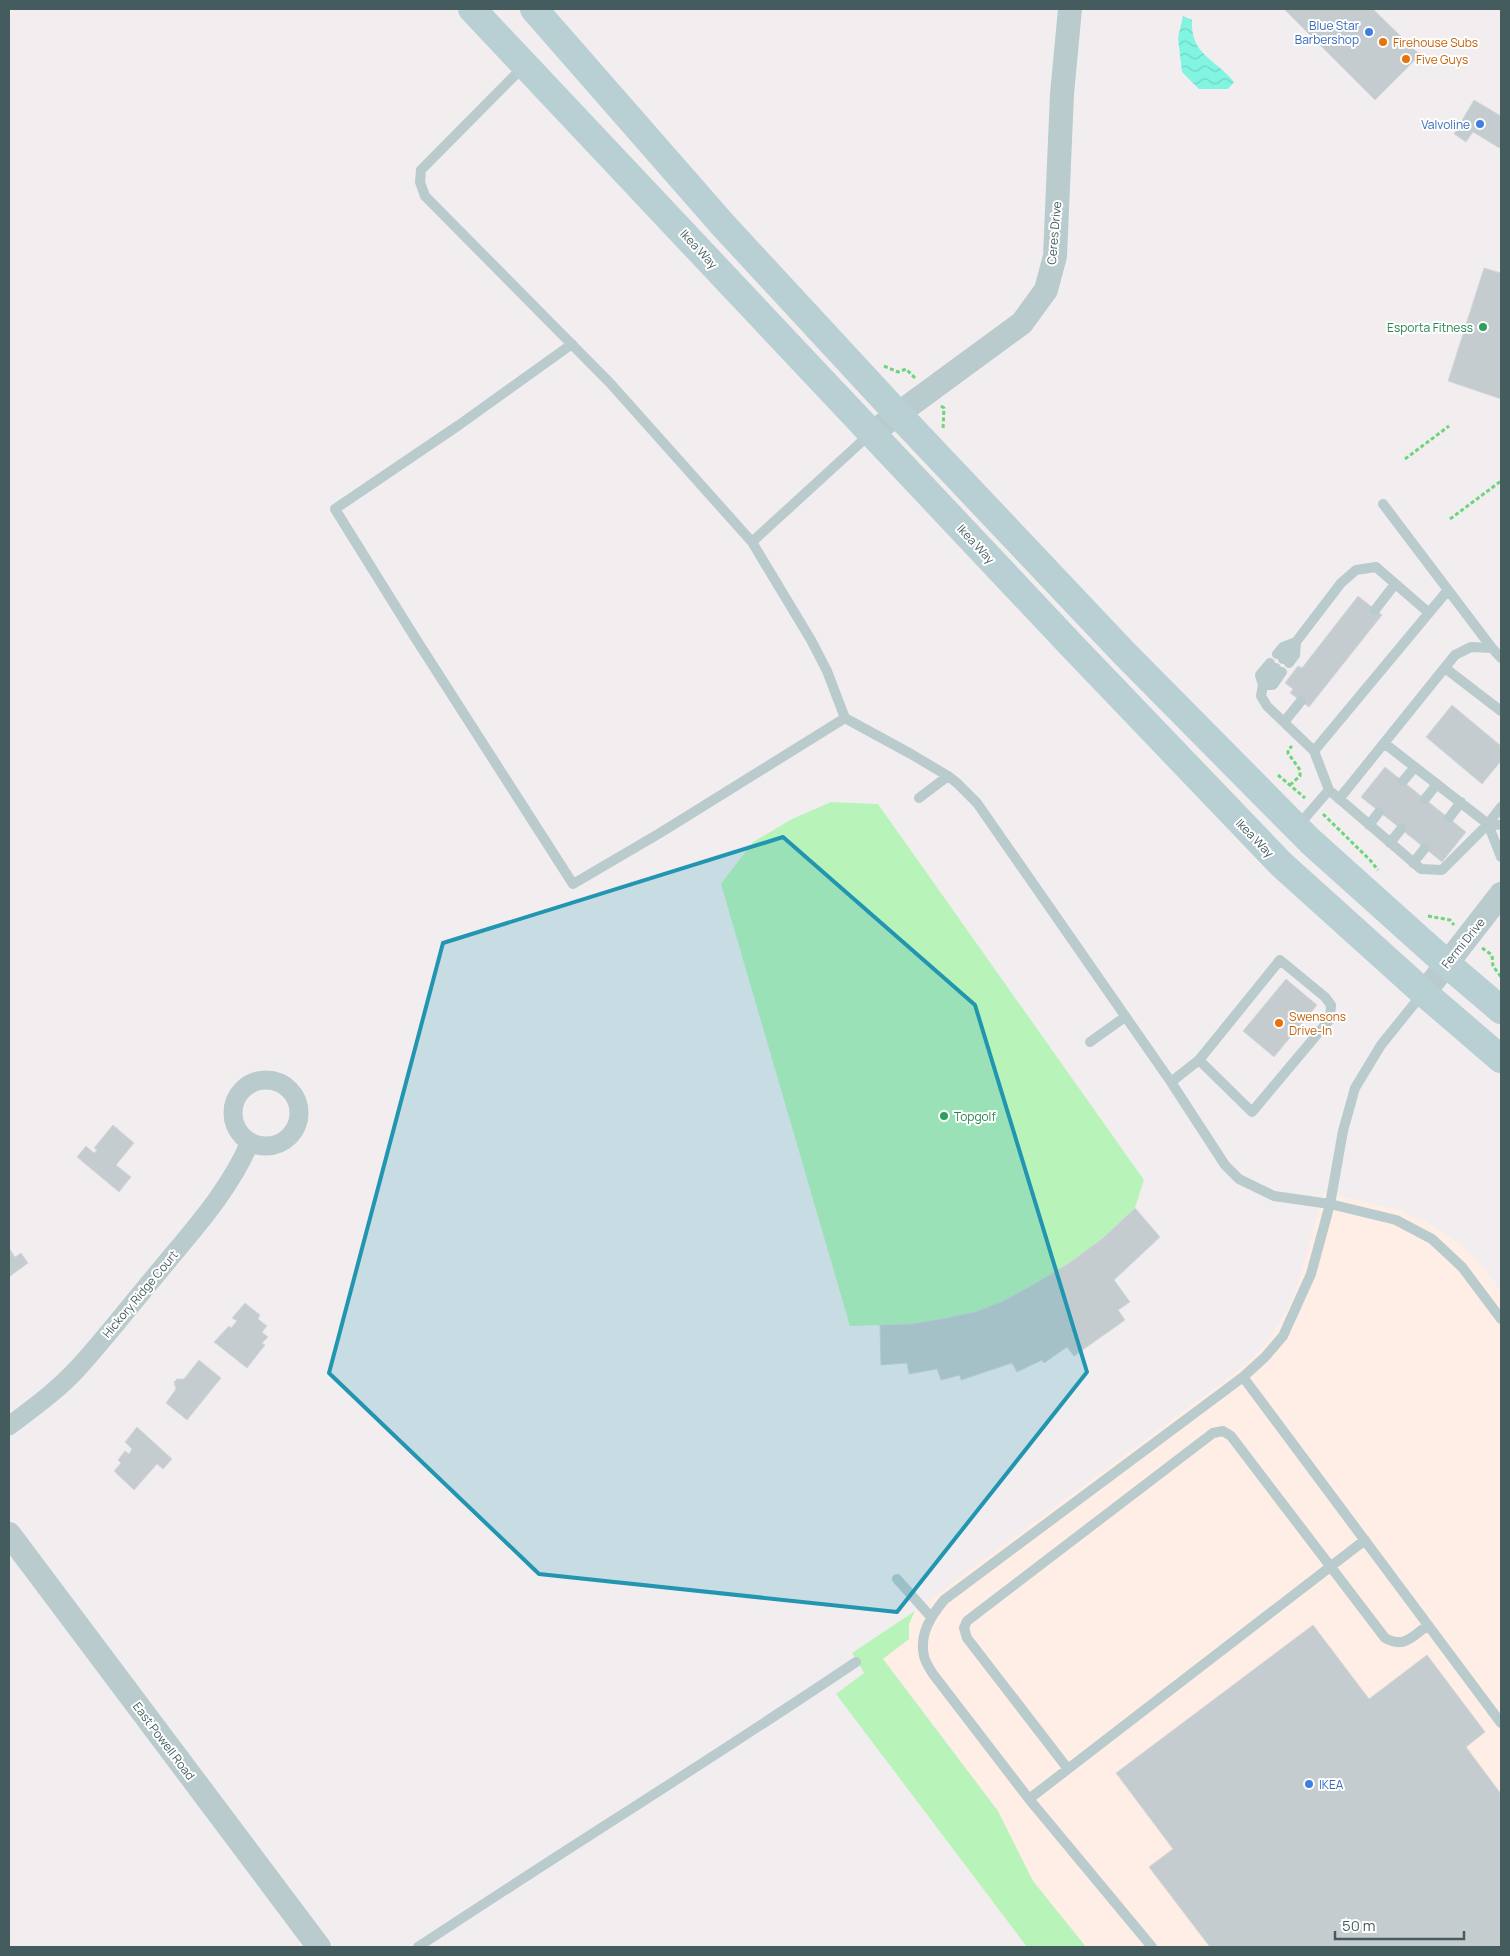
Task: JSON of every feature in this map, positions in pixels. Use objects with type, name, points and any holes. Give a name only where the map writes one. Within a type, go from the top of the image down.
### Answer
[{"type":"main road","name":"Ikea Way","points":[[472,9],[1281,864],[1424,993],[1501,1059]]},
{"type":"main road","points":[[534,9],[723,224],[897,413],[1124,653],[1297,828],[1447,964],[1501,1010]]},
{"type":"street","name":"Ceres Drive","points":[[872,432],[1022,323],[1046,290],[1055,256],[1062,94],[1070,9]]},
{"type":"street","name":"Fermi Drive","points":[[1424,993],[1501,894]]},
{"type":"street","name":"Hickory Ridge Court","points":[[9,1426],[55,1391],[78,1368],[224,1190],[250,1142]]},
{"type":"street","name":"East Powell Road","points":[[9,1534],[319,1947]]},
{"type":"lane","points":[[525,65],[421,170],[420,182],[425,196],[610,383],[752,542],[811,640],[827,671],[845,718],[948,776],[977,803],[1171,1082],[1225,1165],[1239,1179],[1274,1196],[1330,1204],[1396,1220],[1432,1238],[1462,1267],[1501,1319]]},
{"type":"lane","points":[[572,344],[459,425],[335,509],[414,636],[574,884],[845,718]]},
{"type":"lane","points":[[752,542],[872,432]]},
{"type":"lane","points":[[1383,504],[1501,658]]},
{"type":"lane","points":[[1430,612],[1376,567],[1356,570],[1341,583],[1279,663],[1260,675],[1263,685],[1261,696],[1267,706],[1314,751],[1328,790],[1421,869],[1442,870],[1488,824],[1501,807]]},
{"type":"lane","points":[[1375,610],[1395,584]]},
{"type":"lane","points":[[1314,751],[1448,590]]},
{"type":"lane","points":[[1339,799],[1455,655],[1471,647],[1492,648]]},
{"type":"lane","points":[[1263,685],[1272,685],[1279,663]]},
{"type":"lane","points":[[1445,668],[1501,711]]},
{"type":"lane","points":[[1284,722],[1302,701]]},
{"type":"lane","points":[[1384,743],[1488,824],[1501,857]]},
{"type":"lane","points":[[1404,781],[1415,767]]},
{"type":"lane","points":[[919,798],[948,776]]},
{"type":"lane","points":[[1425,799],[1437,784]]},
{"type":"lane","points":[[1297,828],[1328,790]]},
{"type":"lane","points":[[1449,818],[1461,802]]},
{"type":"lane","points":[[1369,825],[1379,812]]},
{"type":"lane","points":[[1488,824],[1501,825]]},
{"type":"lane","points":[[1390,843],[1401,829]]},
{"type":"lane","points":[[1413,863],[1425,848]]},
{"type":"lane","points":[[1171,1082],[1199,1060],[1280,960],[1325,997],[1331,1005],[1330,1019],[1252,1112],[1199,1060]]},
{"type":"lane","points":[[1152,1947],[1029,1799],[933,1674],[924,1656],[923,1635],[931,1617],[944,1600],[1243,1377],[1283,1336],[1297,1308],[1310,1274],[1330,1204],[1343,1131],[1355,1088],[1382,1046],[1424,993]]},
{"type":"lane","points":[[1090,1042],[1125,1016]]},
{"type":"lane","points":[[1243,1377],[1501,1723]]},
{"type":"lane","points":[[1068,1769],[967,1638],[964,1628],[967,1621],[1213,1433],[1223,1431],[1232,1436],[1385,1638],[1394,1644],[1405,1642],[1428,1625]]},
{"type":"lane","points":[[1029,1799],[1365,1540]]},
{"type":"lane","points":[[897,1579],[931,1617]]},
{"type":"lane","points":[[418,1947],[856,1662]]},
{"type":"path","points":[[881,365],[898,372],[906,369],[944,408],[943,428],[947,433]]},
{"type":"path","points":[[1405,459],[1449,426]]},
{"type":"path","points":[[1450,519],[1501,481]]},
{"type":"path","points":[[1290,785],[1300,776],[1300,770],[1288,753],[1288,750],[1300,737]]},
{"type":"path","points":[[1277,774],[1314,806],[1370,860],[1381,874]]},
{"type":"path","points":[[1423,915],[1450,920],[1468,937],[1492,955],[1493,966],[1501,977]]},
{"type":"highlighted area","points":[[783,837],[975,1005],[1087,1372],[897,1612],[539,1574],[329,1373],[443,943]]},
{"type":"shaded area","name":"Topgolf","points":[[831,802],[878,804],[1144,1180],[1135,1208],[1160,1237],[1114,1280],[1130,1302],[1118,1310],[1125,1320],[1074,1356],[1067,1347],[1044,1363],[1041,1360],[1012,1363],[961,1380],[959,1375],[941,1380],[937,1369],[909,1374],[907,1363],[881,1365],[880,1325],[850,1326],[721,884],[753,842],[792,819]]},
{"type":"shaded area","points":[[1324,1192],[1399,1210],[1429,1223],[1466,1249],[1501,1291],[1501,1947],[1086,1947],[1033,1881],[998,1811],[883,1658],[909,1640],[909,1624],[915,1611],[1240,1369],[1262,1349],[1288,1308],[1299,1280]]},
{"type":"shaded area","points":[[915,1611],[909,1624],[909,1639],[883,1659],[998,1811],[1033,1881],[1086,1947],[1027,1947],[836,1694],[864,1673],[852,1653]]},
{"type":"water","points":[[1183,16],[1192,20],[1192,32],[1200,49],[1234,82],[1228,89],[1199,89],[1182,72],[1178,38]]},
{"type":"building","points":[[1284,9],[1373,9],[1420,55],[1375,100]]},
{"type":"building","name":"Valvoline","points":[[1474,100],[1501,116],[1501,149],[1473,132],[1466,142],[1454,134]]},
{"type":"building","name":"Esporta Fitness","points":[[1484,268],[1501,273],[1501,399],[1448,381]]},
{"type":"building","points":[[1358,596],[1382,615],[1309,707],[1290,693],[1293,689],[1285,683],[1298,666],[1302,668]]},
{"type":"building","points":[[1452,705],[1501,746],[1501,761],[1482,784],[1426,737]]},
{"type":"building","points":[[1385,767],[1466,832],[1442,862],[1361,797]]},
{"type":"building","points":[[1286,979],[1317,1005],[1274,1057],[1243,1031]]},
{"type":"building","points":[[113,1125],[134,1143],[116,1165],[131,1177],[119,1192],[77,1157],[86,1146],[94,1153],[97,1150],[94,1148]]},
{"type":"building","points":[[1135,1208],[1160,1237],[1114,1280],[1130,1302],[1118,1310],[1125,1320],[1074,1356],[1067,1347],[1044,1363],[1042,1360],[1017,1372],[1012,1363],[961,1380],[960,1375],[941,1380],[937,1369],[909,1374],[907,1363],[881,1365],[880,1325],[911,1324],[941,1319],[975,1312],[1001,1302],[1069,1263],[1103,1238]]},
{"type":"building","points":[[9,1248],[15,1257],[21,1253],[28,1263],[9,1277]]},
{"type":"building","points":[[245,1303],[260,1315],[258,1319],[267,1326],[262,1332],[268,1337],[262,1343],[265,1345],[247,1368],[214,1342],[229,1326],[231,1328],[237,1321],[232,1318]]},
{"type":"building","points":[[199,1360],[221,1378],[187,1420],[166,1403],[176,1389],[174,1382],[177,1379],[184,1379]]},
{"type":"building","points":[[137,1427],[172,1459],[163,1469],[157,1464],[134,1490],[114,1471],[121,1463],[118,1460],[125,1451],[129,1454],[132,1449],[125,1442]]},
{"type":"building","name":"IKEA","points":[[1313,1625],[1369,1699],[1427,1655],[1485,1732],[1466,1747],[1501,1794],[1501,1947],[1210,1947],[1149,1867],[1173,1849],[1116,1773]]},
{"type":"place","name":"Blue Star Barbershop","points":[[1369,32]]},
{"type":"place","name":"Firehouse Subs","points":[[1383,42]]},
{"type":"place","name":"Five Guys","points":[[1406,59]]},
{"type":"place","name":"Valvoline","points":[[1480,124]]},
{"type":"place","name":"Esporta Fitness","points":[[1483,327]]},
{"type":"place","name":"Swensons Drive-In","points":[[1279,1023]]},
{"type":"place","name":"Topgolf","points":[[944,1116]]},
{"type":"place","name":"IKEA","points":[[1309,1784]]}]
